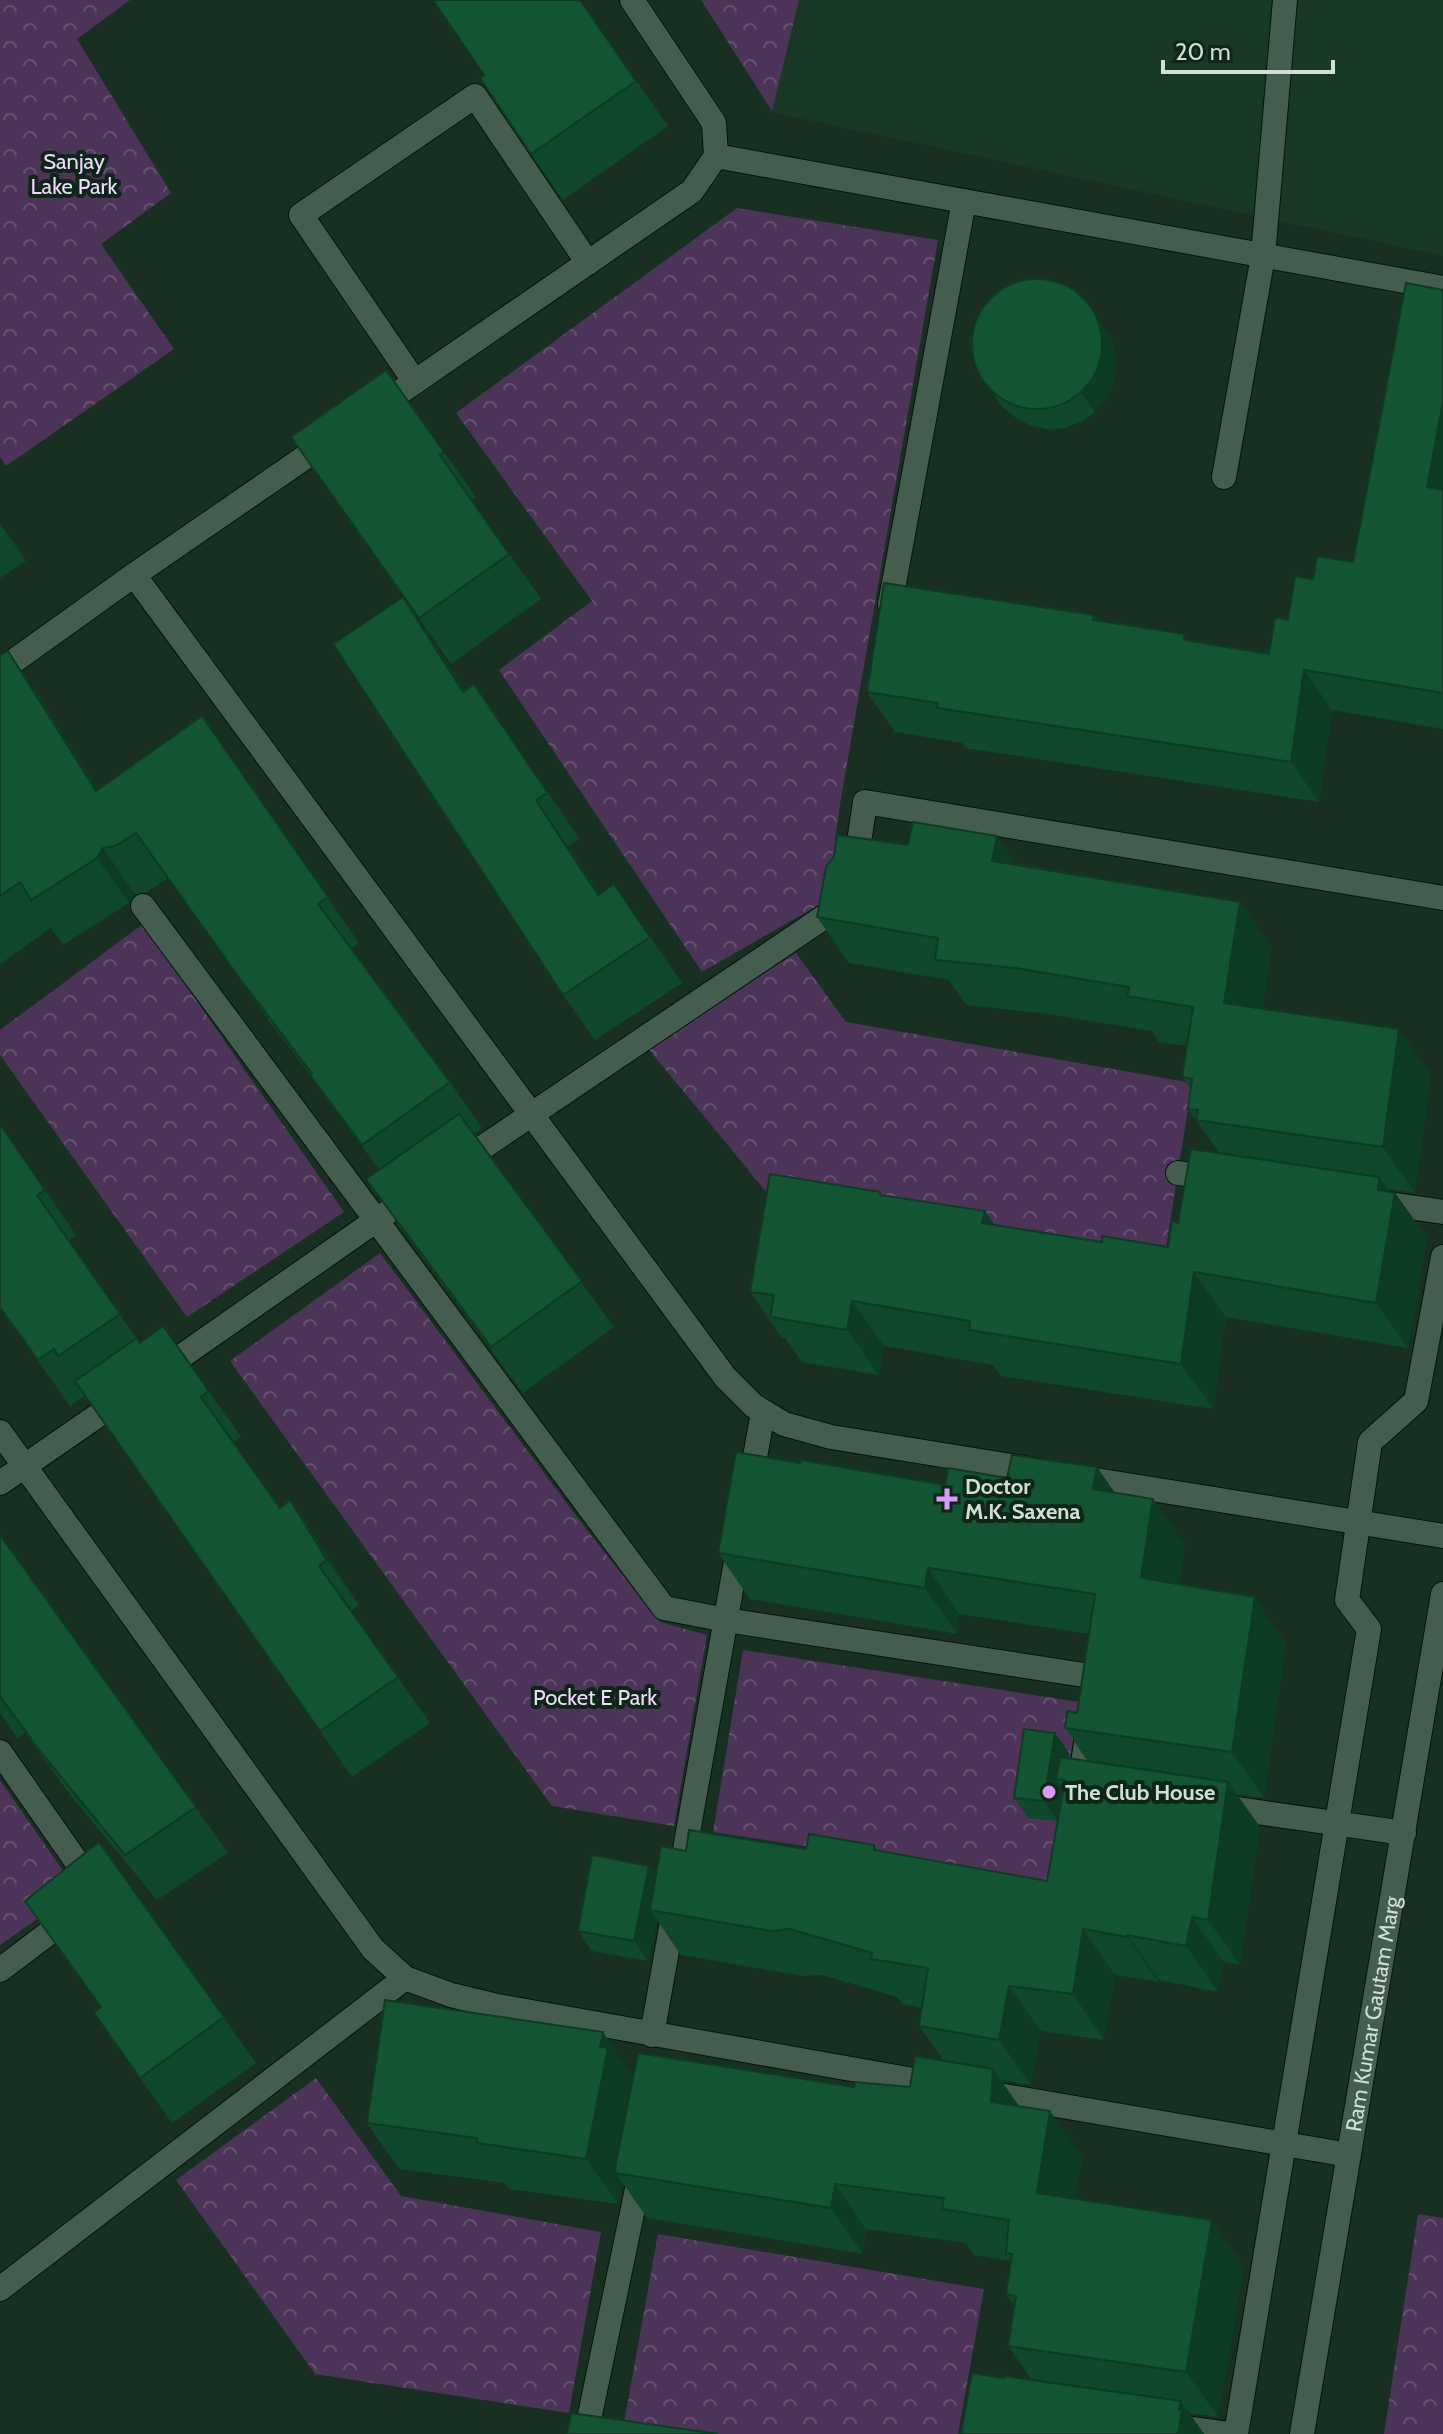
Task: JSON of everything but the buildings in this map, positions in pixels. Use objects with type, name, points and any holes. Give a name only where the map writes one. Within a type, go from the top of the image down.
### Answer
[{"type":"street","points":[[0,671],[134,575],[692,191],[716,156],[714,123],[632,0]]},
{"type":"street","points":[[1224,477],[1263,256],[1285,0]]},
{"type":"street","points":[[415,382],[301,215],[475,96],[588,263]]},
{"type":"street","points":[[716,156],[1443,288]]},
{"type":"street","points":[[890,605],[964,201]]},
{"type":"street","points":[[134,575],[725,1377],[754,1406],[784,1424],[831,1437],[1443,1536]]},
{"type":"street","points":[[441,1176],[851,899],[865,802],[1443,898]]},
{"type":"street","points":[[143,906],[664,1608],[1097,1677],[1087,1787],[1075,1814]]},
{"type":"street","points":[[1178,1173],[1240,1182]]},
{"type":"street","points":[[1350,1198],[1443,1212]]},
{"type":"street","points":[[0,1483],[402,1203]]},
{"type":"street","points":[[1236,2434],[1369,1629],[1347,1600],[1370,1442],[1416,1401],[1443,1257]]},
{"type":"street","points":[[663,2066],[660,2036],[695,1842],[726,1620],[763,1412]]},
{"type":"street","points":[[0,1432],[373,1949],[405,1978],[451,1995],[660,2036],[1349,2155]]},
{"type":"street","name":"Ram Kumar Gautam Marg","points":[[1302,2434],[1443,1594]]},
{"type":"street","points":[[0,1752],[100,1895],[0,1970]]},
{"type":"street","points":[[1201,1804],[1404,1833]]},
{"type":"street","points":[[0,2289],[405,1978]]},
{"type":"street","points":[[586,2434],[647,2143]]},
{"type":"street","points":[[1151,2423],[1228,2434]]},
{"type":"shaded area","points":[[798,0],[1443,0],[1443,256],[770,112]]},
{"type":"green space","name":"Sanjay Lake Park","points":[[0,0],[130,0],[77,39],[171,193],[101,244],[174,349],[6,466],[0,457]]},
{"type":"green space","points":[[701,0],[799,0],[772,111]]},
{"type":"green space","points":[[737,208],[938,240],[840,804],[827,900],[702,972],[499,670],[592,601],[456,413]]},
{"type":"green space","points":[[143,924],[344,1212],[187,1317],[0,1055],[0,1030]]},
{"type":"green space","points":[[796,953],[846,1022],[1192,1083],[1164,1260],[773,1200],[646,1046]]},
{"type":"green space","name":"Pocket E Park","points":[[380,1253],[586,1529],[660,1622],[707,1635],[674,1826],[552,1806],[230,1361]]},
{"type":"green space","points":[[743,1650],[1079,1702],[1050,1884],[713,1832]]},
{"type":"green space","points":[[0,1780],[77,1891],[0,1945]]},
{"type":"green space","points":[[316,2078],[401,2196],[601,2232],[569,2413],[315,2374],[176,2180]]},
{"type":"green space","points":[[1418,2214],[1443,2218],[1443,2434],[1384,2434]]},
{"type":"green space","points":[[658,2234],[984,2289],[958,2434],[622,2434]]},
{"type":"place","name":"Doctor M.K. Saxena","points":[[947,1499]]},
{"type":"place","name":"The Club House","points":[[1049,1792]]}]
